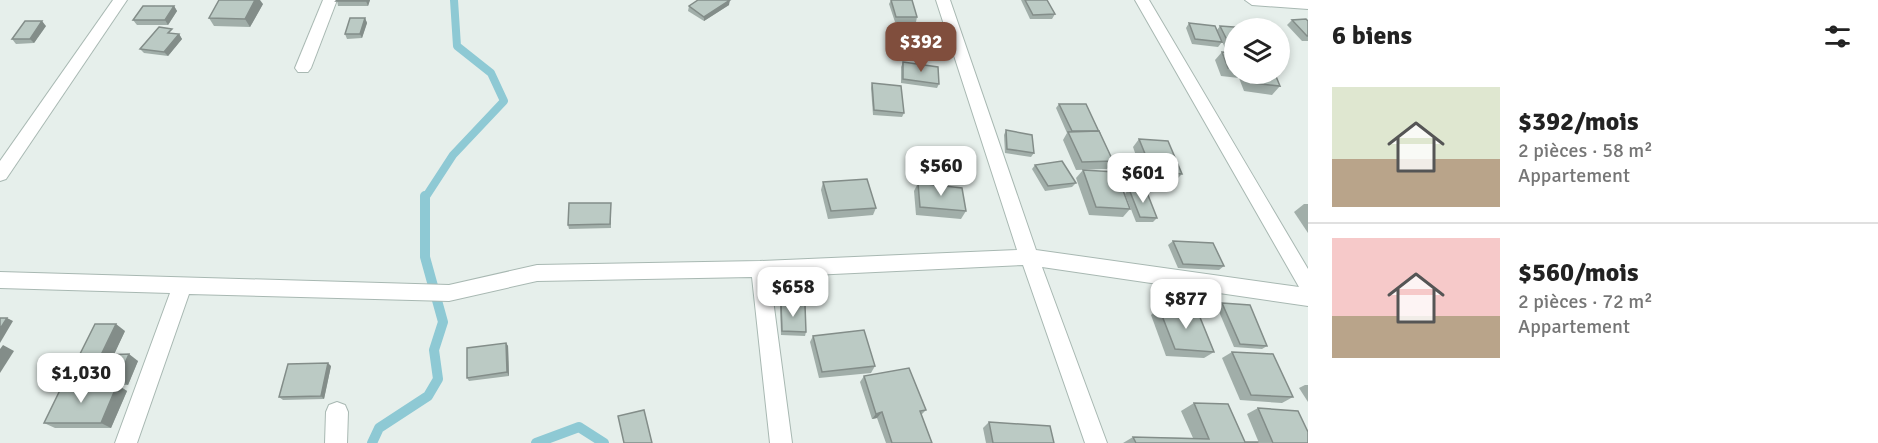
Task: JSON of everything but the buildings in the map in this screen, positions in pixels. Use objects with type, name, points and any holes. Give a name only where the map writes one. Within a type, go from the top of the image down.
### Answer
[{"type":"street","points":[[0,174],[120,0]]},
{"type":"street","points":[[303,68],[330,0]]},
{"type":"street","points":[[943,0],[1029,257],[1096,443]]},
{"type":"street","points":[[1142,0],[1308,286]]},
{"type":"street","points":[[1252,0],[1308,4]]},
{"type":"street","points":[[0,280],[449,293],[537,273],[760,269],[1029,257],[1308,297]]},
{"type":"street","points":[[760,269],[781,443]]},
{"type":"street","points":[[126,443],[182,286]]},
{"type":"street","points":[[336,443],[337,412]]},
{"type":"waterway","points":[[425,198],[453,155],[504,101],[491,73],[457,46],[454,0]]},
{"type":"waterway","points":[[372,443],[379,428],[428,396],[438,379],[434,350],[443,322],[425,257],[425,198]]},
{"type":"waterway","points":[[536,443],[579,427],[604,443]]}]
